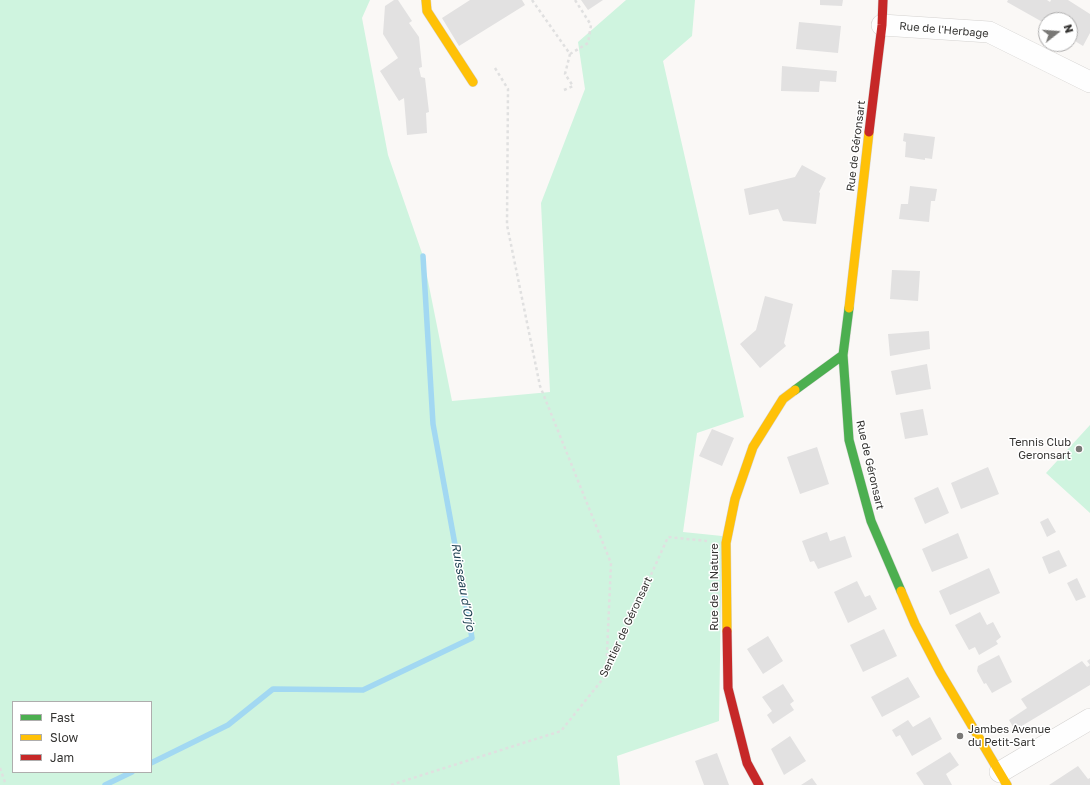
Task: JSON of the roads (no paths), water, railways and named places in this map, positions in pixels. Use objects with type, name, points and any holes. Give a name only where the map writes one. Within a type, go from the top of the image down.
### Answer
[{"type":"street","points":[[426,0],[427,11],[473,82]]},
{"type":"street","name":"Rue de Géronsart","points":[[883,0],[882,25],[843,355],[844,400],[849,440],[871,521],[915,624],[940,672],[1003,779]]},
{"type":"street","name":"Rue de l'Herbage","points":[[882,25],[989,32],[1090,82]]},
{"type":"street","name":"Rue de la Nature","points":[[759,785],[747,763],[728,688],[726,543],[735,499],[753,447],[783,399],[843,355]]},
{"type":"street","points":[[1003,779],[1090,719]]},
{"type":"waterway","name":"Ruisseau d'Orjo","points":[[152,763],[228,725],[273,689],[363,690],[472,638],[433,424],[423,256]]},
{"type":"waterway","name":"Ruisseau d'Orjo","points":[[105,785],[130,773]]},
{"type":"place","name":"Tennis Club Geronsart","points":[[1079,449]]},
{"type":"place","name":"Jambes Avenue du Petit-Sart","points":[[960,736]]}]
